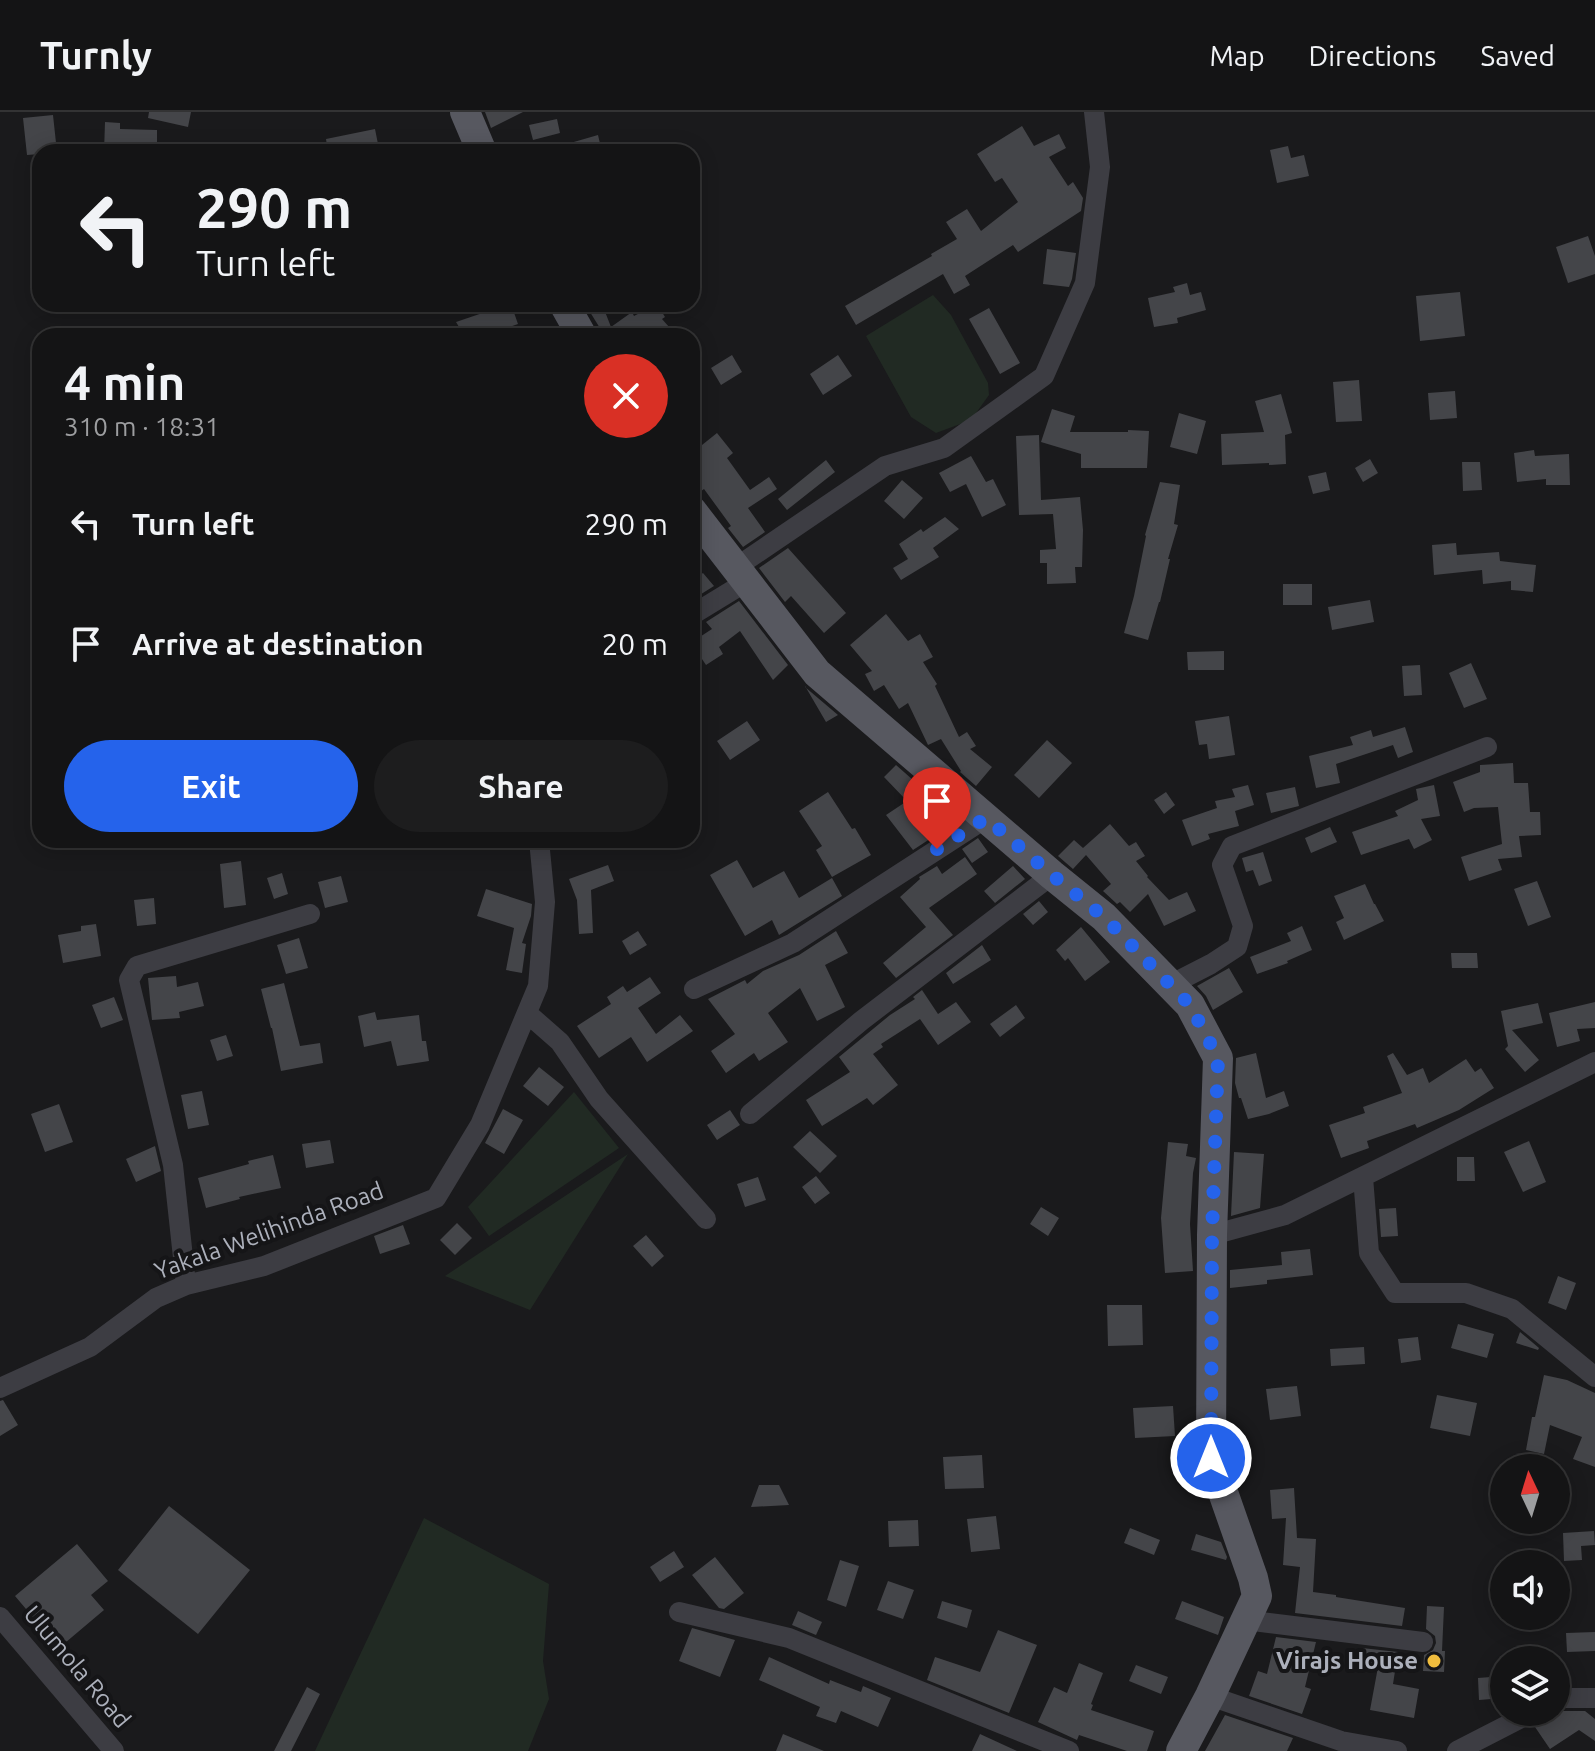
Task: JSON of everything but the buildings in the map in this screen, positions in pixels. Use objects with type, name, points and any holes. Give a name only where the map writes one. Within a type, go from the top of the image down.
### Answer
[{"type":"main road","points":[[465,112],[479,144]]},
{"type":"main road","points":[[700,522],[817,673],[1104,917],[1190,1005],[1218,1058],[1212,1235],[1211,1458],[1257,1596],[1181,1751]]},
{"type":"street","points":[[700,608],[885,466],[944,448],[1044,376],[1085,283],[1100,167],[1094,112]]},
{"type":"street","points":[[1170,985],[1237,947],[1243,926],[1222,865],[1232,846],[1487,747]]},
{"type":"street","points":[[694,989],[793,943],[986,818]]},
{"type":"street","name":"Yakala Welihinda Road","points":[[0,1388],[90,1347],[156,1298],[186,1285],[264,1266],[436,1198],[480,1125],[538,986],[545,902],[540,848]]},
{"type":"street","points":[[750,1114],[861,1021],[1052,875]]},
{"type":"street","points":[[186,1285],[173,1165],[129,980],[137,966],[310,914]]},
{"type":"street","points":[[527,1013],[560,1042],[599,1099],[706,1219]]},
{"type":"street","points":[[1212,1235],[1285,1215],[1595,1062]]},
{"type":"street","points":[[1363,1177],[1369,1253],[1395,1293],[1466,1293],[1512,1309],[1595,1377]]},
{"type":"street","points":[[679,1612],[789,1638],[1069,1751]]},
{"type":"street","name":"Ulumola Road","points":[[0,1617],[114,1751]]},
{"type":"street","points":[[1245,1620],[1423,1642]]},
{"type":"street","points":[[1210,1696],[1341,1741],[1397,1751]]},
{"type":"street","points":[[1570,1698],[1595,1698]]},
{"type":"street","points":[[1457,1751],[1506,1726]]},
{"type":"shaded area","points":[[933,295],[951,315],[988,383],[989,395],[971,420],[936,433],[911,417],[866,336]]},
{"type":"shaded area","points":[[574,1092],[619,1148],[489,1236],[468,1207]]},
{"type":"shaded area","points":[[628,1154],[530,1310],[445,1276]]},
{"type":"shaded area","points":[[424,1518],[549,1584],[543,1661],[549,1699],[528,1751],[315,1751]]},
{"type":"place","name":"Virajs House","points":[[1434,1661]]},
{"type":"route","points":[[937,849],[986,818],[1104,917],[1190,1005],[1218,1058],[1212,1235],[1211,1458]]}]
